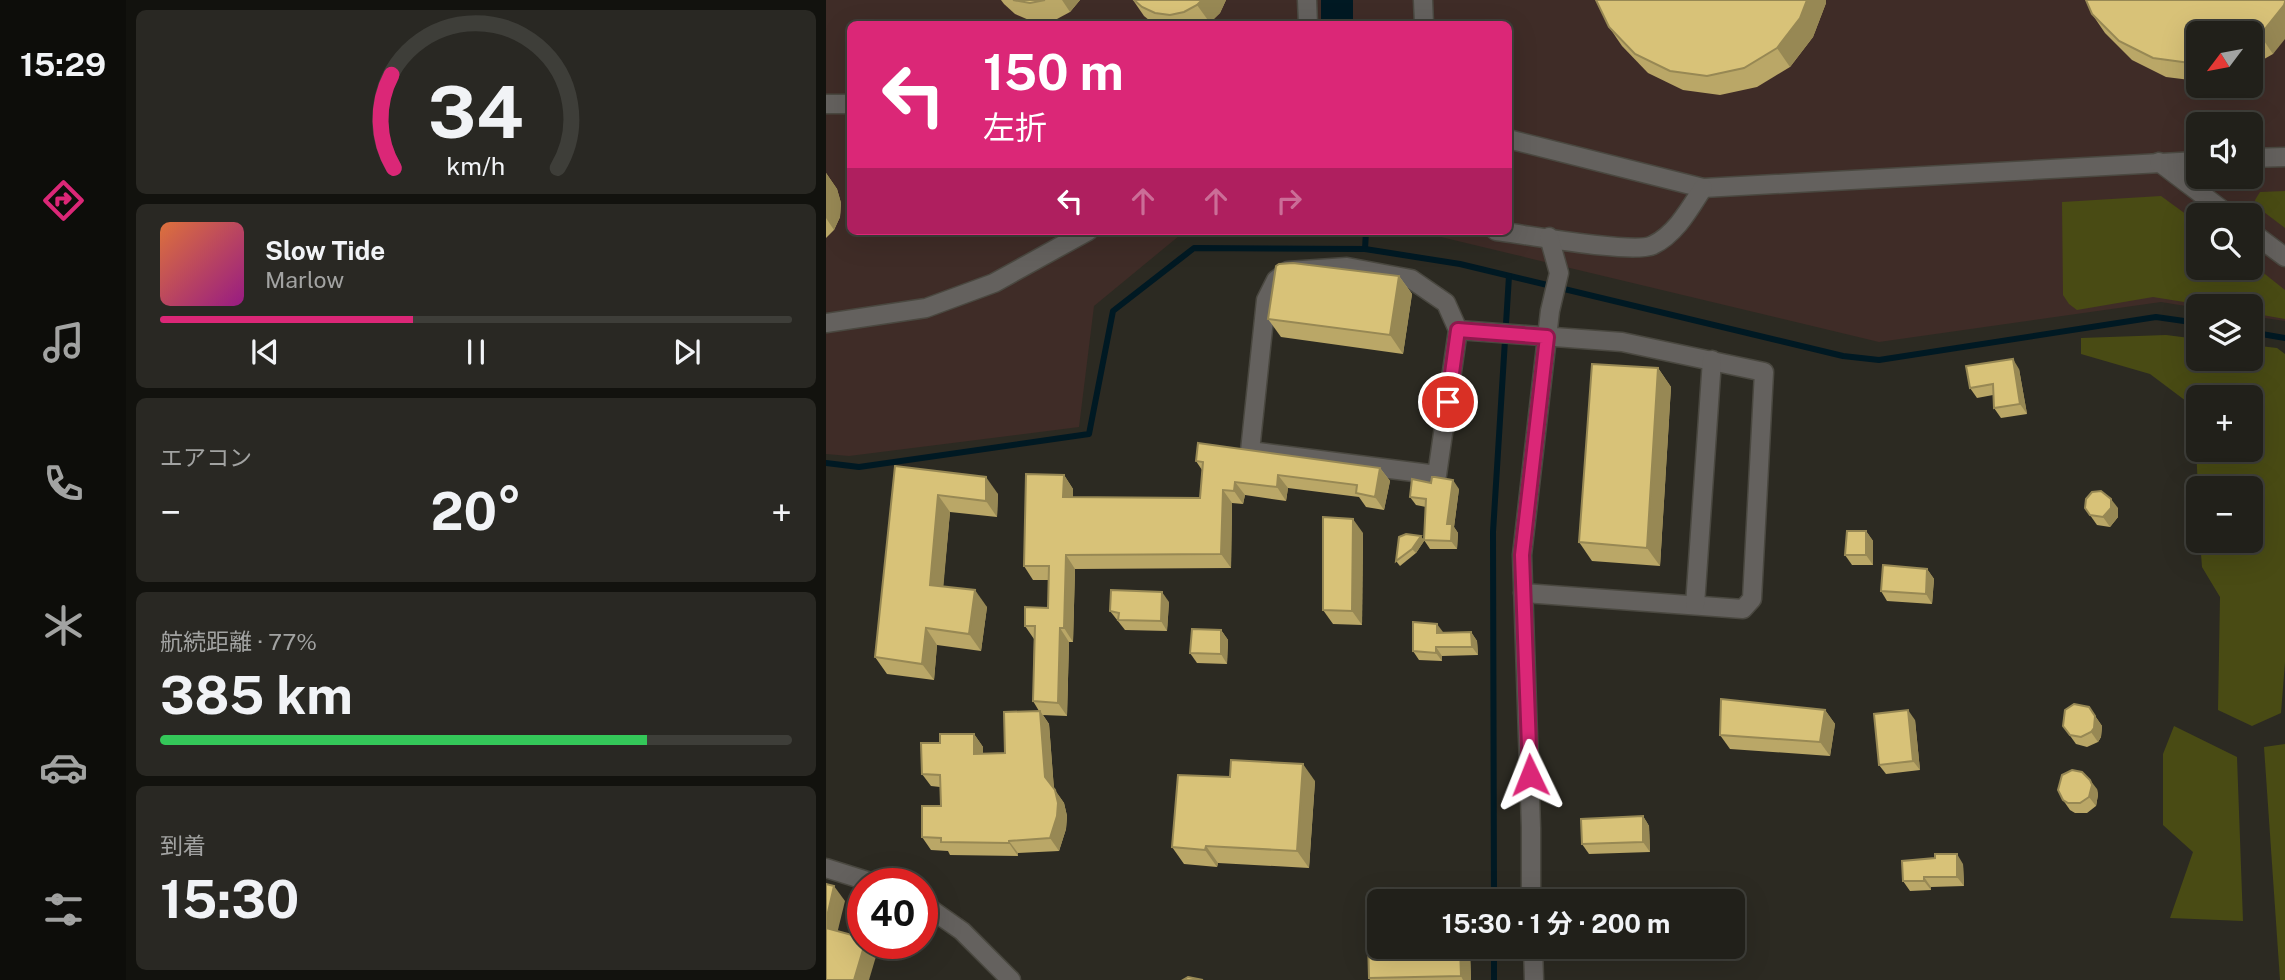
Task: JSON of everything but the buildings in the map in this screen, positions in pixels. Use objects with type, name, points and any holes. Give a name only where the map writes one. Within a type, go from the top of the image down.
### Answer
[{"type":"street","points":[[1307,0],[1308,21]]},
{"type":"street","points":[[1423,0],[1424,21]]},
{"type":"street","points":[[826,104],[847,104]]},
{"type":"street","points":[[1512,140],[1703,188],[2186,161]]},
{"type":"street","points":[[2263,158],[2285,157]]},
{"type":"street","points":[[2159,162],[2213,203]]},
{"type":"street","points":[[1512,233],[1609,247],[1652,246],[1680,222],[1703,188]]},
{"type":"street","points":[[826,323],[926,308],[994,283],[1081,235]]},
{"type":"street","points":[[1531,889],[1522,555],[1550,311],[1559,273],[1549,237]]},
{"type":"street","points":[[2263,241],[2285,257]]},
{"type":"street","points":[[1347,267],[1411,279],[1446,303],[1458,330],[1437,475],[1250,451],[1266,300],[1276,280],[1289,271],[1347,267]]},
{"type":"street","points":[[1458,330],[1622,342],[1764,372],[1752,599],[1743,609],[1523,593]]},
{"type":"street","points":[[1695,605],[1712,360]]},
{"type":"street","points":[[826,867],[847,874]]},
{"type":"street","points":[[938,914],[962,931],[1011,980]]},
{"type":"street","points":[[1533,959],[1534,980]]},
{"type":"shaded area","points":[[826,0],[2285,0],[2285,321],[2263,318],[2263,294],[2186,294],[2186,306],[2161,302],[1879,342],[1433,235],[1512,235],[1512,21],[847,21],[847,235],[1180,235],[1094,306],[1079,427],[849,456],[826,454]]},
{"type":"shaded area","points":[[2285,191],[2285,228],[2263,211],[2263,203],[2256,203],[2260,192]]},
{"type":"shaded area","points":[[2161,196],[2186,214],[2186,280],[2263,280],[2263,273],[2285,290],[2285,319],[2263,315],[2263,294],[2186,294],[2186,302],[2153,297],[2077,310],[2063,295],[2062,202]]},
{"type":"shaded area","points":[[2166,335],[2186,338],[2186,371],[2263,371],[2263,346],[2277,348],[2285,354],[2285,662],[2281,713],[2252,726],[2218,710],[2220,597],[2202,567],[2201,553],[2263,553],[2263,476],[2197,476],[2197,462],[2263,462],[2263,385],[2186,385],[2186,401],[2150,374],[2081,354],[2081,338]]},
{"type":"shaded area","points":[[2174,726],[2237,757],[2243,921],[2170,918],[2193,852],[2163,825],[2163,754]]},
{"type":"shaded area","points":[[2285,744],[2285,980],[2280,980],[2264,747]]},
{"type":"water","points":[[1321,0],[1353,0],[1353,21],[1321,21]]},
{"type":"waterway","points":[[1365,249],[1366,235]]},
{"type":"waterway","points":[[826,463],[859,467],[1089,434],[1113,311],[1194,248],[1365,249],[1460,264],[1843,356],[1879,360],[2156,317],[2186,321]]},
{"type":"waterway","points":[[1494,889],[1493,532],[1509,276]]},
{"type":"waterway","points":[[2263,334],[2285,338]]},
{"type":"waterway","points":[[1494,959],[1494,980]]},
{"type":"route","points":[[1448,402],[1458,330],[1547,337],[1522,555],[1530,775]]}]
